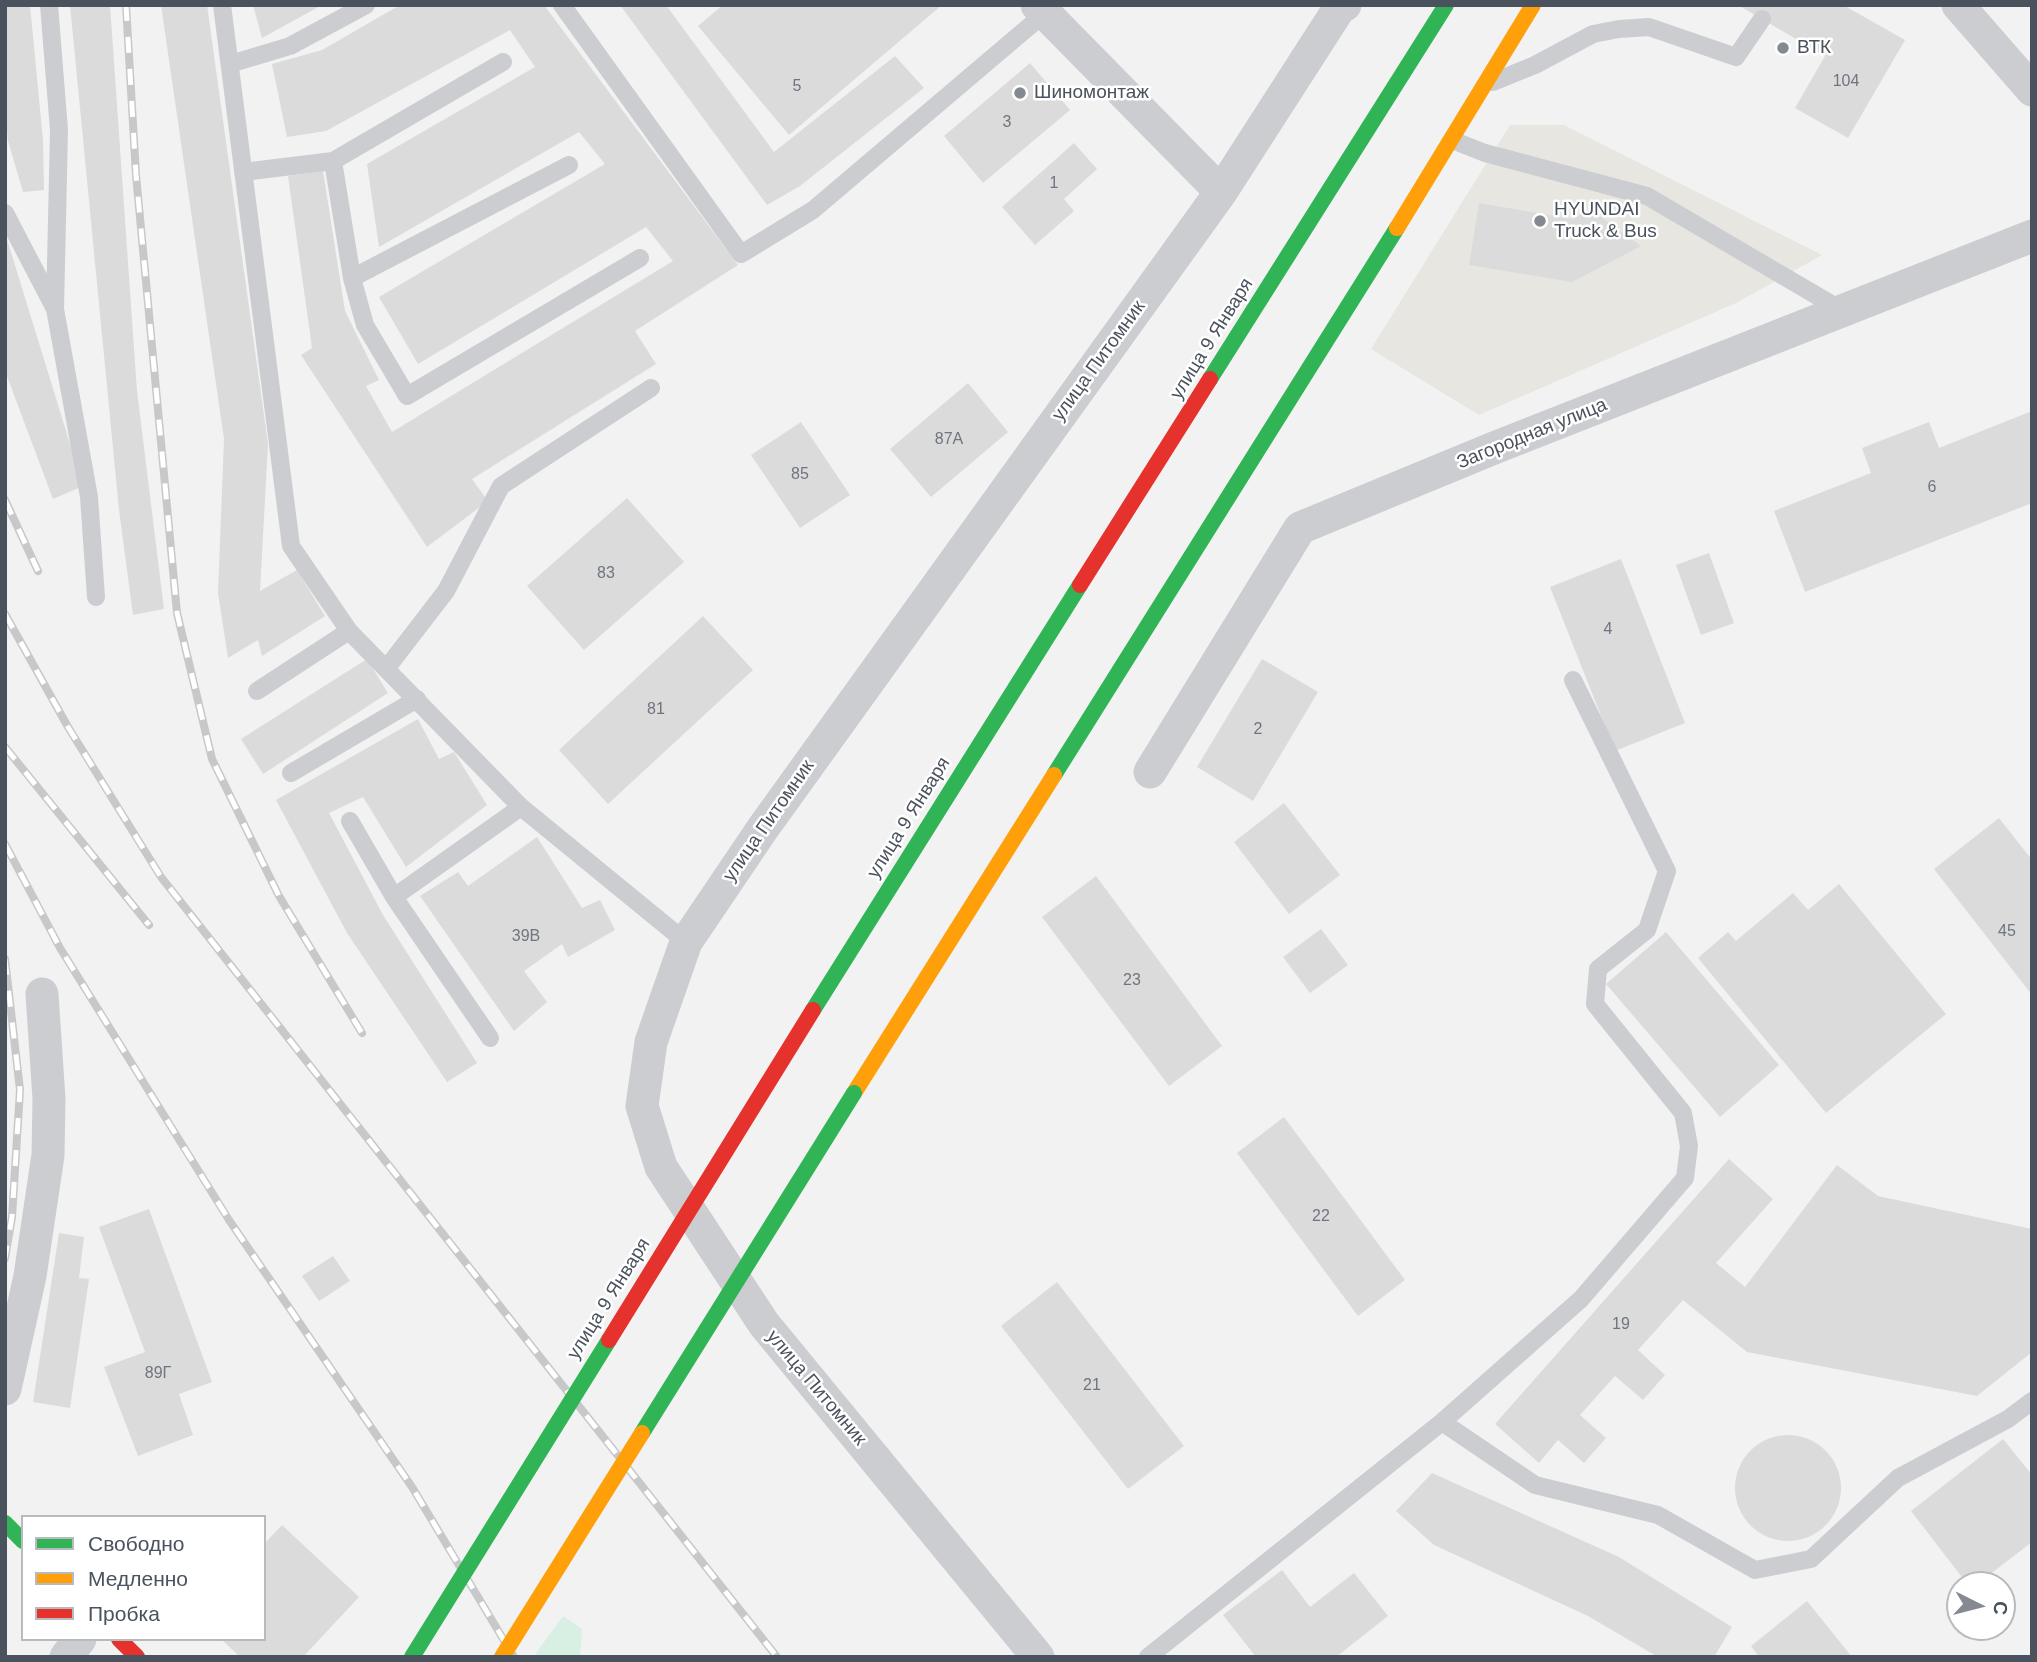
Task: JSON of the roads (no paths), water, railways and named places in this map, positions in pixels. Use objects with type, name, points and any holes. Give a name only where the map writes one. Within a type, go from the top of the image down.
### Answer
[{"type":"main road","name":"улица 9 Января","points":[[412,1657],[813,1010],[1446,5]]},
{"type":"main road","points":[[502,1657],[1452,140],[1533,5]]},
{"type":"main road","points":[[5,1523],[21,1539]]},
{"type":"main road","points":[[121,1641],[137,1657]]},
{"type":"street","name":"улица Питомник","points":[[1038,1657],[764,1324],[661,1167],[642,1106],[651,1042],[686,942],[763,828],[1221,192],[1340,7],[1345,5]]},
{"type":"street","points":[[1958,5],[2032,90]]},
{"type":"street","points":[[1041,9],[1221,192]]},
{"type":"street","name":"Загородная улица","points":[[1150,772],[1300,528],[2032,236]]},
{"type":"street","points":[[5,1389],[30,1276],[48,1155],[49,1099],[42,994]]},
{"type":"street","points":[[66,1657],[78,1641]]},
{"type":"lane","points":[[49,5],[59,130],[55,309],[89,497],[96,597]]},
{"type":"lane","points":[[222,5],[291,546],[349,632],[521,807],[686,942]]},
{"type":"lane","points":[[230,64],[290,46],[366,5]]},
{"type":"lane","points":[[562,5],[741,254],[813,210],[1041,9]]},
{"type":"lane","points":[[1484,86],[1535,65],[1593,34],[1619,29],[1649,27],[1736,57],[1762,19]]},
{"type":"lane","points":[[243,172],[333,161],[503,62]]},
{"type":"lane","points":[[1452,140],[1485,153],[1647,196],[1843,311]]},
{"type":"lane","points":[[333,161],[352,278],[365,325],[407,396],[640,258]]},
{"type":"lane","points":[[352,278],[569,165]]},
{"type":"lane","points":[[5,214],[55,309]]},
{"type":"lane","points":[[386,669],[446,591],[501,486],[651,388]]},
{"type":"lane","points":[[257,691],[349,632]]},
{"type":"lane","points":[[1148,1657],[1442,1422],[1581,1299],[1685,1178],[1689,1146],[1683,1113],[1595,1004],[1598,969],[1647,930],[1667,871],[1573,680]]},
{"type":"lane","points":[[291,773],[417,699]]},
{"type":"lane","points":[[394,897],[521,807]]},
{"type":"lane","points":[[350,821],[394,897],[489,1038]]},
{"type":"lane","points":[[1442,1422],[1535,1485],[1658,1515],[1755,1570],[1811,1559],[1898,1478],[2008,1419],[2032,1401]]},
{"type":"railway","points":[[126,5],[136,175],[177,613],[212,759],[279,896],[362,1033]]},
{"type":"railway","points":[[5,500],[38,571]]},
{"type":"railway","points":[[5,614],[68,727],[161,877],[777,1657]]},
{"type":"railway","points":[[5,747],[149,925]]},
{"type":"railway","points":[[5,844],[60,948],[229,1220],[412,1487],[514,1657]]},
{"type":"railway","points":[[5,959],[20,1090],[12,1217],[5,1258]]},
{"type":"place","name":"ВТК","points":[[1783,48]]},
{"type":"place","name":"Шиномонтаж","points":[[1020,93]]},
{"type":"place","name":"HYUNDAI Truck & Bus","points":[[1540,221]]}]
